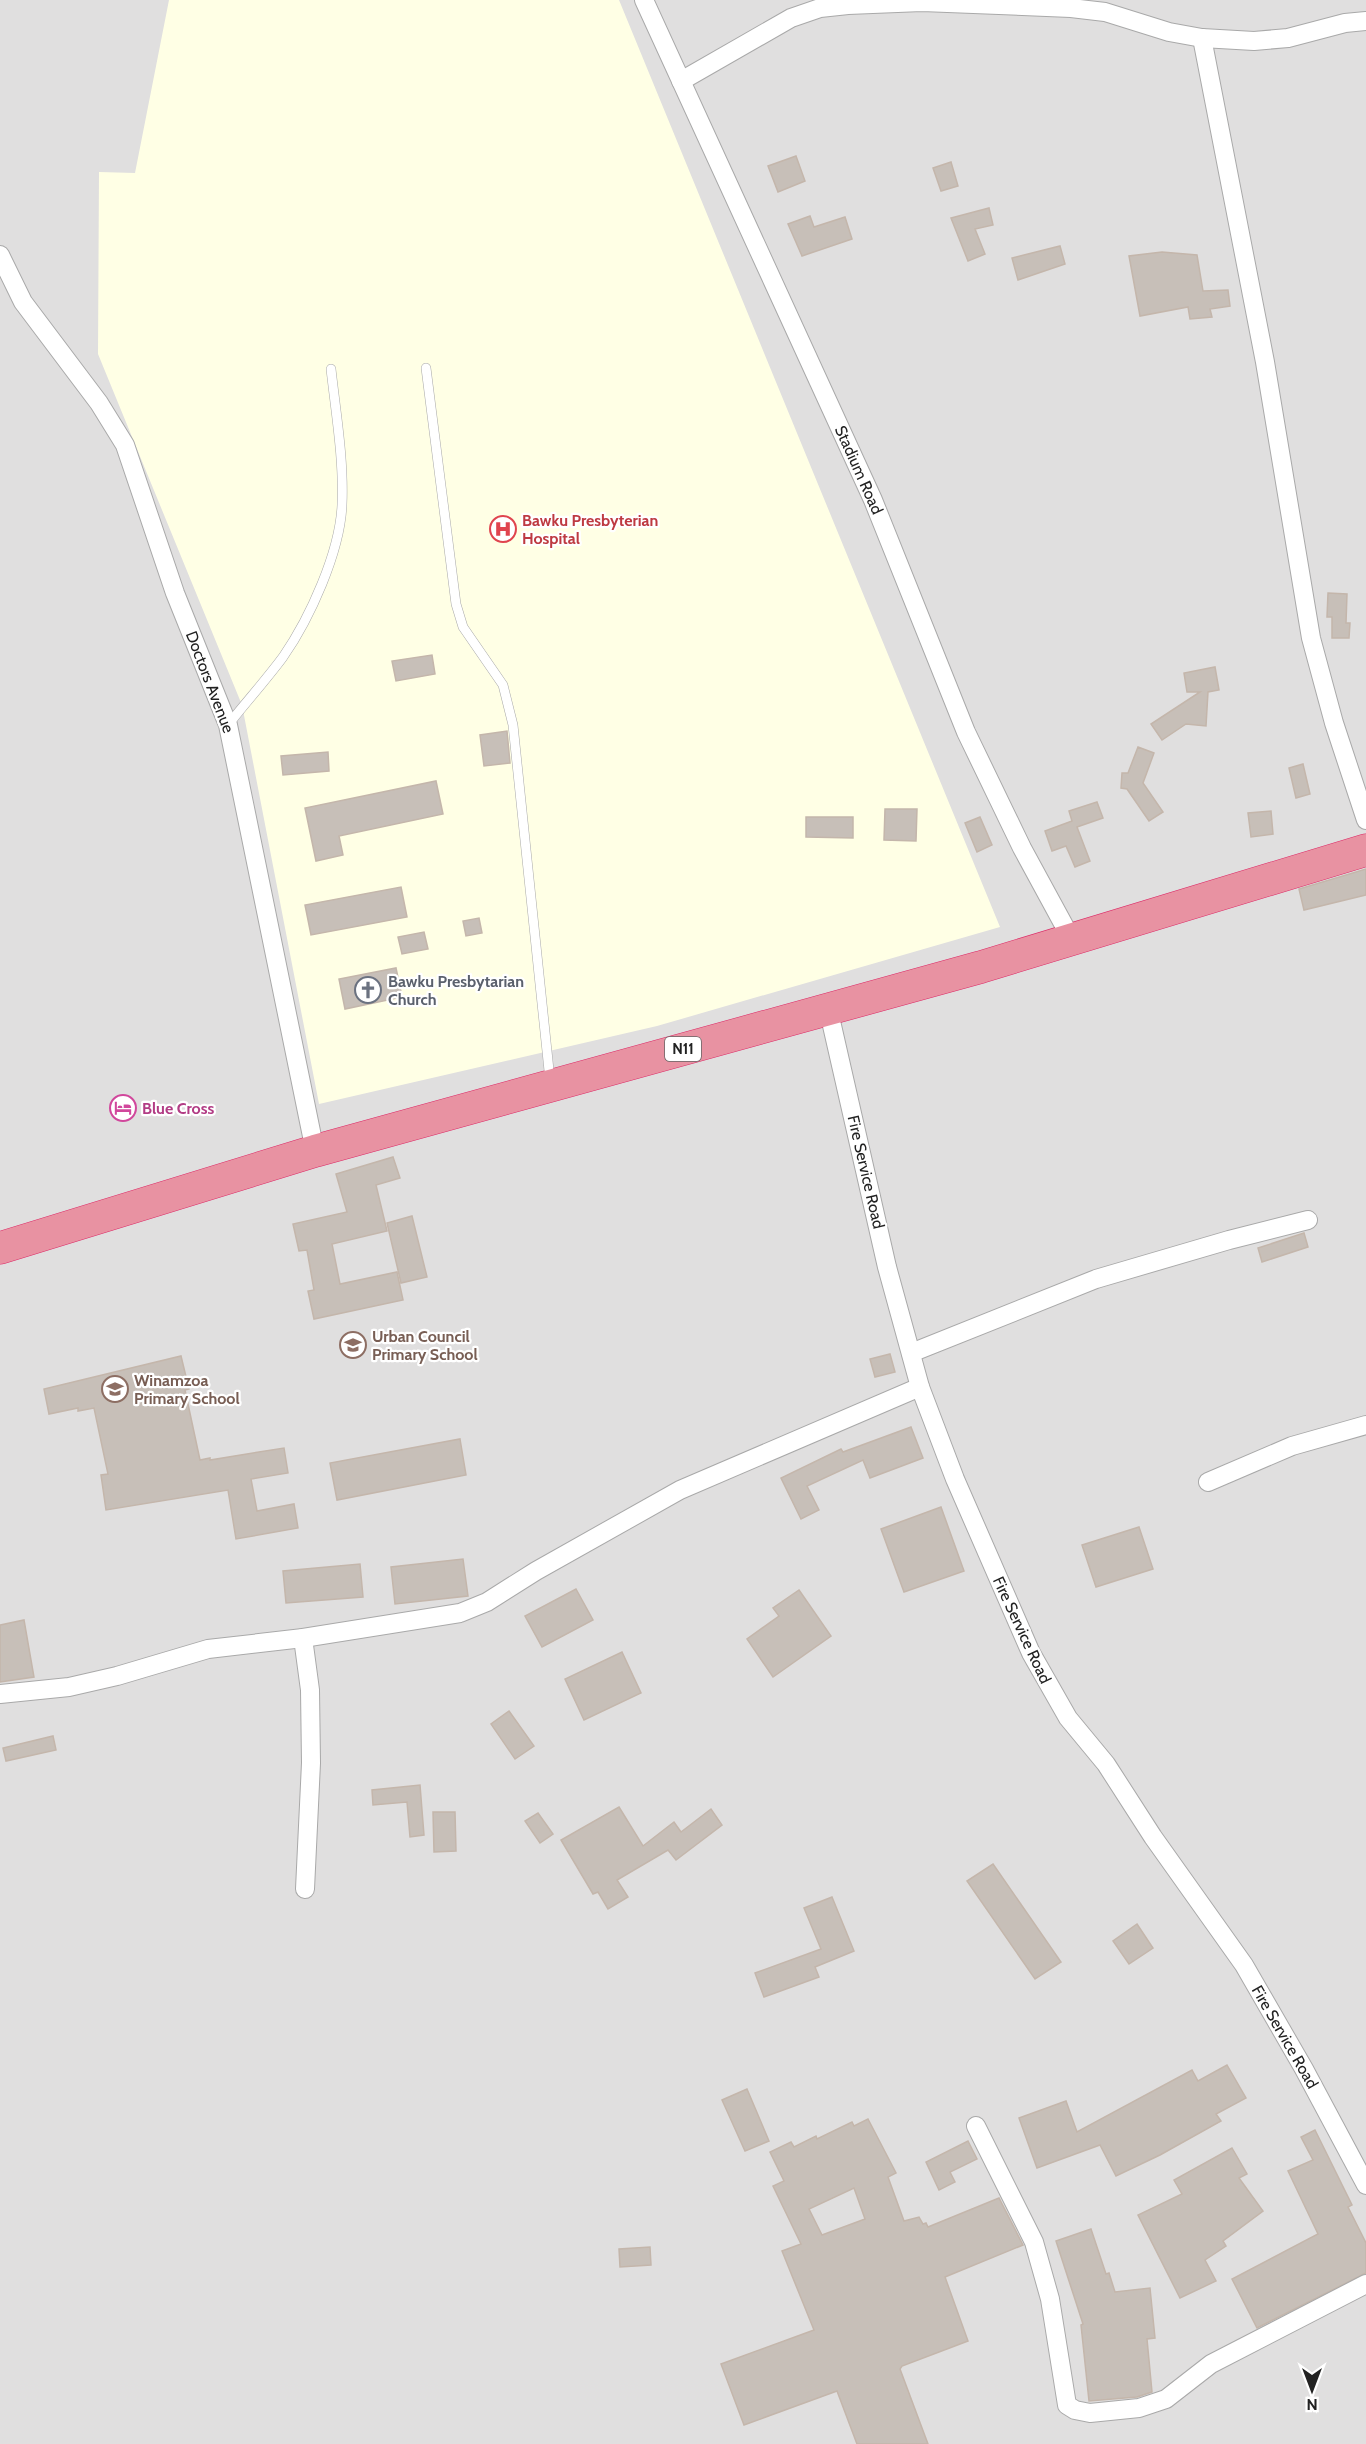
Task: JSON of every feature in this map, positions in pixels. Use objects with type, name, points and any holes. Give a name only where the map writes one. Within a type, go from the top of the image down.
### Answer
[{"type":"highway","name":"N11","points":[[0,1248],[315,1150],[1072,940],[1366,850]]},
{"type":"street","name":"Stadium Road","points":[[644,0],[873,500],[966,732],[1022,848],[1072,940]]},
{"type":"street","points":[[681,81],[791,18],[820,8],[922,1],[1092,10],[1106,12],[1170,32],[1202,38],[1254,41],[1366,21]]},
{"type":"street","points":[[1202,38],[1265,362],[1311,638],[1334,723],[1366,820]]},
{"type":"street","name":"Doctors Avenue","points":[[0,255],[23,302],[99,403],[125,445],[175,593],[228,724],[315,1150]]},
{"type":"street","name":"Fire Service Road","points":[[828,1008],[887,1268],[920,1387],[959,1490],[1031,1653],[1048,1687],[1068,1718],[1106,1764],[1153,1837],[1244,1965],[1304,2069],[1366,2185]]},
{"type":"street","points":[[911,1353],[1095,1279],[1229,1240],[1308,1220]]},
{"type":"street","points":[[0,1694],[69,1687],[117,1676],[195,1651],[303,1638],[460,1613],[473,1608],[680,1490],[920,1387]]},
{"type":"street","points":[[1208,1482],[1292,1446],[1366,1425]]},
{"type":"street","points":[[303,1638],[310,1690],[311,1763],[305,1889]]},
{"type":"street","points":[[976,2126],[1034,2242],[1050,2299],[1067,2404],[1075,2410],[1090,2413],[1126,2410],[1166,2398],[1211,2364],[1366,2284]]},
{"type":"lane","points":[[426,368],[456,604],[463,627],[503,685],[513,724],[551,1085]]},
{"type":"lane","points":[[228,724],[284,656],[308,613],[335,553],[342,507],[341,457],[331,369]]},
{"type":"shaded area","points":[[0,0],[1366,0],[1366,2444],[0,2444]]},
{"type":"shaded area","name":"Bawku Presbyterian Hospital","points":[[169,0],[619,0],[1000,927],[657,1026],[319,1104],[242,705],[98,354],[99,172],[135,173]]},
{"type":"building","points":[[796,156],[805,181],[778,192],[768,166]]},
{"type":"building","points":[[951,162],[958,186],[941,191],[933,168]]},
{"type":"building","points":[[989,208],[993,225],[975,229],[985,254],[968,261],[951,218]]},
{"type":"building","points":[[810,216],[814,227],[845,217],[852,239],[802,256],[788,224]]},
{"type":"building","points":[[1060,246],[1065,264],[1018,280],[1012,258]]},
{"type":"building","points":[[1162,252],[1197,255],[1203,291],[1228,290],[1230,306],[1210,309],[1212,317],[1190,319],[1188,307],[1140,316],[1129,256]]},
{"type":"building","points":[[1328,593],[1347,594],[1346,623],[1350,623],[1349,638],[1332,638],[1332,617],[1327,617]]},
{"type":"building","points":[[432,655],[435,674],[396,681],[392,661]]},
{"type":"building","points":[[1215,667],[1219,690],[1208,692],[1206,726],[1186,724],[1162,740],[1151,724],[1200,692],[1187,692],[1184,673]]},
{"type":"building","points":[[507,731],[510,763],[484,766],[480,735]]},
{"type":"building","points":[[1138,747],[1154,753],[1143,783],[1163,812],[1149,821],[1127,789],[1121,788],[1122,773],[1128,773]]},
{"type":"building","points":[[328,752],[329,771],[283,775],[281,756]]},
{"type":"building","points":[[1303,764],[1310,794],[1296,798],[1289,768]]},
{"type":"building","points":[[436,781],[443,814],[339,836],[343,855],[316,861],[305,808]]},
{"type":"building","points":[[1097,802],[1103,818],[1077,827],[1090,861],[1075,867],[1066,846],[1052,851],[1045,831],[1072,821],[1069,811]]},
{"type":"building","points":[[885,809],[917,809],[916,841],[884,840]]},
{"type":"building","points":[[1271,811],[1273,834],[1251,837],[1248,813]]},
{"type":"building","points":[[806,817],[853,817],[853,838],[806,837]]},
{"type":"building","points":[[980,817],[992,845],[977,852],[965,823]]},
{"type":"building","points":[[1366,869],[1366,895],[1304,910],[1299,889]]},
{"type":"building","points":[[401,887],[407,917],[311,935],[305,905]]},
{"type":"building","points":[[479,918],[482,933],[466,936],[463,921]]},
{"type":"building","points":[[424,932],[428,949],[402,954],[398,937]]},
{"type":"building","points":[[396,968],[402,997],[345,1009],[339,979]]},
{"type":"building","points":[[393,1157],[400,1178],[376,1185],[387,1231],[332,1244],[340,1284],[397,1272],[403,1300],[314,1319],[308,1291],[314,1290],[307,1250],[299,1251],[293,1224],[347,1212],[336,1174]]},
{"type":"building","points":[[412,1216],[427,1277],[401,1283],[387,1223]]},
{"type":"building","points":[[1304,1233],[1308,1247],[1262,1262],[1258,1248]]},
{"type":"building","points":[[890,1354],[895,1372],[875,1377],[870,1359]]},
{"type":"building","points":[[181,1356],[189,1389],[185,1390],[200,1460],[284,1448],[288,1473],[251,1479],[257,1511],[294,1504],[298,1528],[236,1539],[228,1490],[106,1510],[101,1475],[108,1474],[94,1408],[78,1411],[78,1408],[49,1414],[44,1389]]},
{"type":"building","points":[[911,1427],[923,1458],[870,1478],[863,1460],[807,1486],[819,1510],[801,1519],[781,1478],[841,1449],[843,1452]]},
{"type":"building","points":[[460,1439],[466,1475],[337,1500],[330,1463]]},
{"type":"building","points":[[941,1507],[964,1571],[904,1592],[881,1529]]},
{"type":"building","points":[[1139,1527],[1153,1569],[1096,1587],[1082,1545]]},
{"type":"building","points":[[463,1559],[468,1596],[395,1604],[391,1567]]},
{"type":"building","points":[[360,1564],[363,1597],[286,1603],[283,1571]]},
{"type":"building","points":[[576,1589],[593,1620],[542,1647],[525,1616]]},
{"type":"building","points":[[799,1590],[831,1636],[773,1677],[747,1639],[779,1616],[773,1608]]},
{"type":"building","points":[[24,1620],[34,1677],[0,1682],[0,1625]]},
{"type":"building","points":[[622,1652],[641,1693],[584,1720],[565,1679]]},
{"type":"building","points":[[509,1711],[534,1746],[515,1759],[491,1724]]},
{"type":"building","points":[[53,1736],[56,1750],[6,1761],[3,1748]]},
{"type":"building","points":[[420,1785],[424,1835],[410,1837],[407,1802],[373,1805],[372,1790]]},
{"type":"building","points":[[619,1807],[643,1846],[674,1822],[681,1832],[711,1809],[722,1825],[676,1860],[668,1850],[617,1880],[628,1897],[608,1909],[598,1892],[593,1894],[561,1840]]},
{"type":"building","points":[[433,1812],[455,1812],[456,1851],[434,1852]]},
{"type":"building","points":[[538,1813],[553,1834],[540,1843],[525,1821]]},
{"type":"building","points":[[993,1864],[1061,1962],[1035,1979],[967,1881]]},
{"type":"building","points":[[832,1897],[854,1951],[815,1967],[819,1977],[764,1997],[755,1973],[821,1949],[804,1908]]},
{"type":"building","points":[[1137,1924],[1153,1948],[1129,1964],[1113,1941]]},
{"type":"building","points":[[1227,2065],[1246,2098],[1216,2114],[1221,2121],[1160,2155],[1116,2176],[1100,2145],[1037,2168],[1019,2118],[1066,2101],[1077,2132],[1192,2070],[1198,2081]]},
{"type":"building","points":[[747,2089],[769,2141],[745,2151],[722,2100]]},
{"type":"building","points":[[868,2119],[896,2173],[888,2177],[904,2221],[919,2217],[928,2227],[999,2198],[1023,2245],[945,2277],[968,2341],[902,2366],[900,2369],[928,2444],[857,2444],[837,2391],[744,2425],[721,2364],[814,2330],[782,2251],[801,2244],[773,2186],[784,2181],[770,2152],[791,2142],[794,2147],[816,2136],[817,2139],[852,2122],[854,2126]],"holes":[[[854,2188],[865,2219],[822,2235],[809,2209]]]},
{"type":"building","points":[[1315,2130],[1352,2205],[1348,2207],[1366,2243],[1366,2273],[1257,2328],[1232,2279],[1318,2234],[1288,2171],[1313,2160],[1301,2137]]},
{"type":"building","points":[[968,2141],[977,2159],[950,2172],[955,2182],[939,2190],[926,2162]]},
{"type":"building","points":[[1232,2148],[1247,2174],[1239,2178],[1263,2211],[1223,2241],[1226,2246],[1205,2260],[1216,2281],[1180,2298],[1138,2215],[1182,2194],[1174,2180]]},
{"type":"building","points":[[1091,2229],[1106,2274],[1109,2273],[1115,2292],[1150,2288],[1155,2338],[1147,2339],[1152,2392],[1137,2397],[1089,2401],[1081,2325],[1083,2324],[1056,2241]]},
{"type":"building","points":[[650,2247],[651,2265],[620,2267],[619,2249]]},
{"type":"place","name":"Bawku Presbyterian Hospital","points":[[503,529]]},
{"type":"place","name":"Bawku Presbytarian Church","points":[[368,990]]},
{"type":"place","name":"Blue Cross","points":[[123,1108]]},
{"type":"place","name":"Urban Council Primary School","points":[[353,1345]]},
{"type":"place","name":"Winamzoa Primary School","points":[[115,1389]]}]
